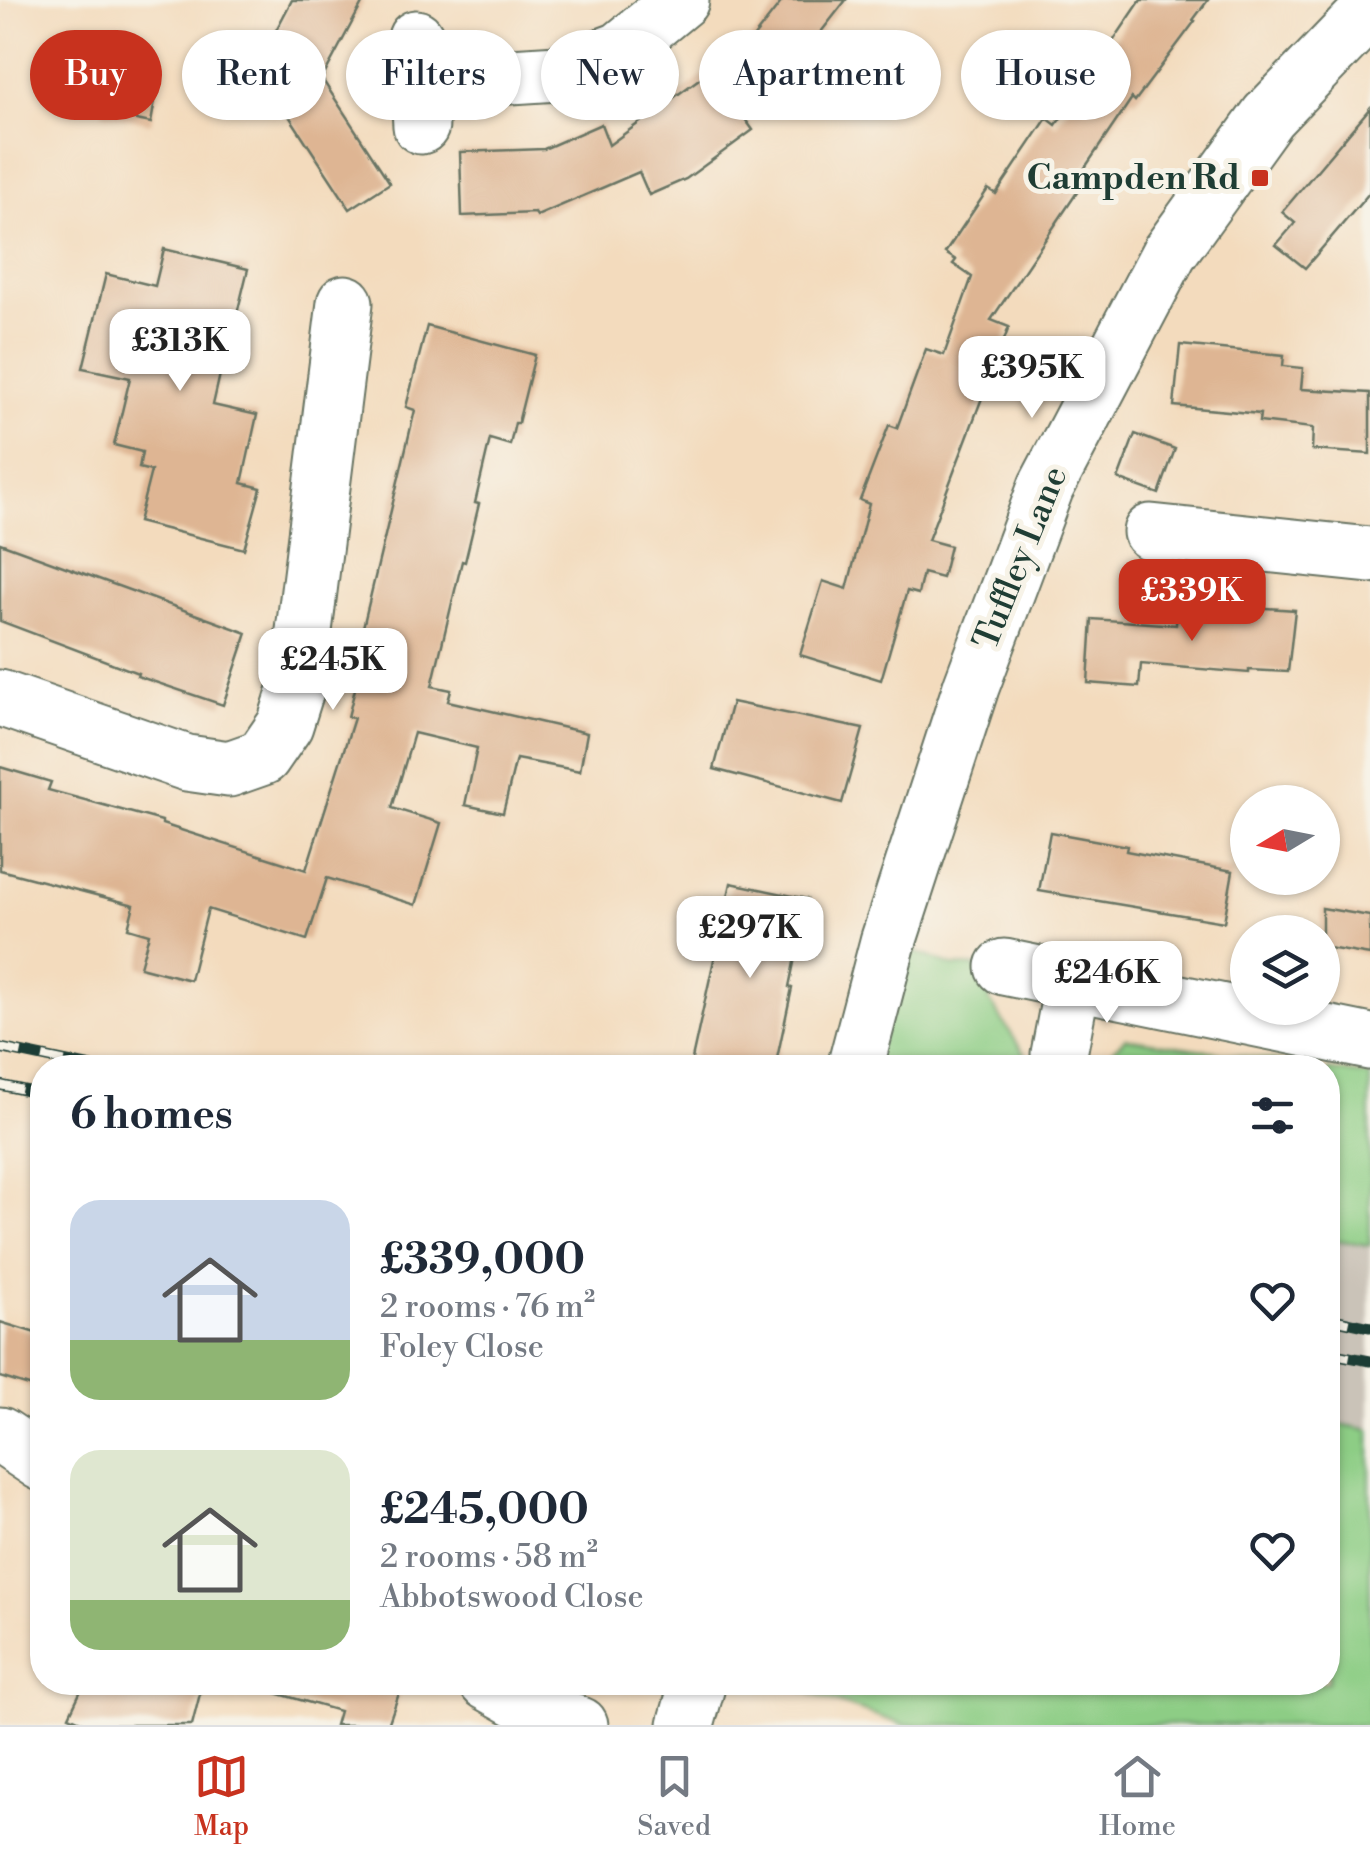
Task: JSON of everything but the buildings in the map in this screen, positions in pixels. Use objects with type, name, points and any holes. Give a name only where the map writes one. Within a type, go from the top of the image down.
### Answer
[{"type":"street","points":[[521,75],[558,73],[620,50],[681,0]]},
{"type":"street","name":"Tuffley Lane","points":[[858,1055],[888,942],[970,688],[1046,486],[1169,253],[1268,116],[1370,10]]},
{"type":"street","points":[[0,698],[187,763],[229,769],[264,757],[285,726],[297,687],[345,303]]},
{"type":"street","points":[[1151,532],[1370,556]]},
{"type":"street","points":[[1004,968],[1370,1042]]},
{"type":"street","points":[[1059,1054],[1072,981]]},
{"type":"street","points":[[0,1435],[30,1454]]},
{"type":"street","points":[[510,1695],[534,1709],[580,1725]]},
{"type":"street","points":[[686,1725],[694,1695]]},
{"type":"shaded area","points":[[1340,1241],[1370,1245],[1370,1430],[1340,1424]]},
{"type":"green space","points":[[888,942],[953,966],[1004,967],[989,1000],[1025,1055],[858,1055]]},
{"type":"green space","points":[[1125,1038],[1236,1055],[1108,1055]]},
{"type":"green space","points":[[1340,1072],[1370,1076],[1370,1245],[1340,1241]]},
{"type":"green space","points":[[1340,1424],[1370,1430],[1370,1725],[904,1725],[815,1695],[1340,1695]]},
{"type":"railway","points":[[0,1048],[34,1055]]},
{"type":"railway","points":[[0,1085],[30,1091]]},
{"type":"railway","points":[[1340,1321],[1370,1327]]},
{"type":"railway","points":[[1340,1355],[1370,1361]]},
{"type":"place","name":"Campden Rd","points":[[1260,178]]}]
